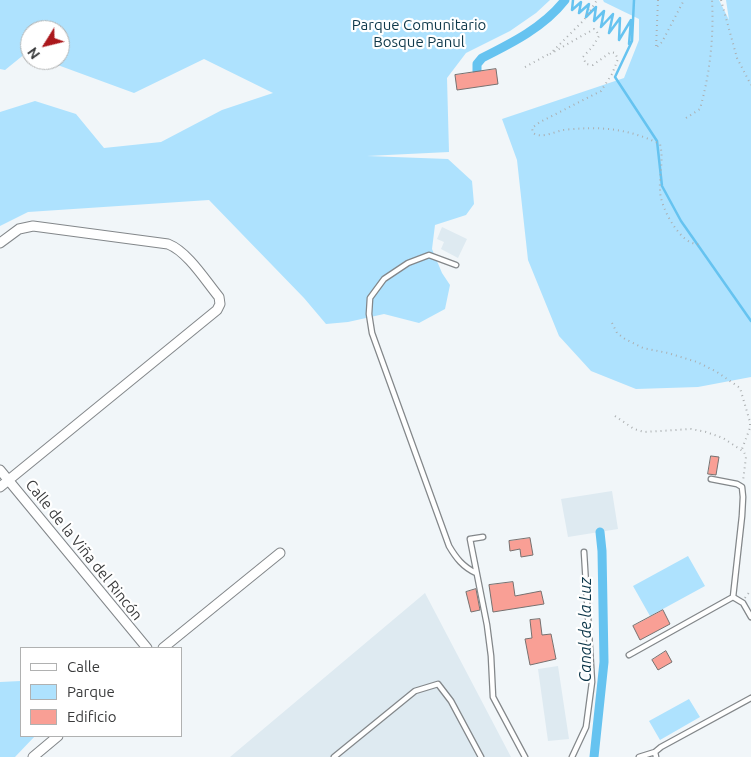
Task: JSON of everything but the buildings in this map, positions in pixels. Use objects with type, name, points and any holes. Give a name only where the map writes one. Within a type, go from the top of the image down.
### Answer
[{"type":"street","points":[[0,243],[19,229],[33,226],[168,244],[184,254],[220,300],[217,310],[0,487]]},
{"type":"street","name":"Calle de la Viña del Rincón","points":[[0,470],[146,647]]},
{"type":"street","points":[[164,647],[280,553]]},
{"type":"street","points":[[33,757],[57,737]]},
{"type":"lane","points":[[456,265],[429,255],[408,263],[384,278],[370,298],[369,314],[372,333],[449,546],[456,559],[465,568],[476,573]]},
{"type":"lane","points":[[711,479],[737,484],[742,487],[742,516],[733,598]]},
{"type":"lane","points":[[483,537],[470,540],[487,625],[493,697],[525,757]]},
{"type":"lane","points":[[572,757],[586,727],[592,682],[584,552]]},
{"type":"lane","points":[[733,598],[743,603],[751,617]]},
{"type":"lane","points":[[629,656],[733,598]]},
{"type":"lane","points":[[334,757],[415,690],[438,684],[451,701],[481,757]]},
{"type":"lane","points":[[639,757],[655,754],[661,747],[751,698]]},
{"type":"path","points":[[550,54],[584,20],[597,0]]},
{"type":"path","points":[[658,0],[656,48],[662,42],[684,0]]},
{"type":"path","points":[[686,118],[700,109],[705,91],[711,50],[712,0]]},
{"type":"path","points":[[721,0],[737,58],[751,85]]},
{"type":"path","points":[[526,67],[582,34],[596,30],[599,36],[583,57],[586,64],[593,65],[611,52],[615,52],[618,59],[612,74],[600,91],[540,122],[532,128],[533,133],[541,135],[562,130],[606,128],[625,131],[660,144],[662,159],[660,198],[665,211],[682,235],[690,242],[702,245]]},
{"type":"path","points":[[612,323],[617,333],[625,339],[643,348],[697,362],[718,372],[740,388],[750,422],[750,428],[742,449]]},
{"type":"path","points":[[615,416],[634,429],[644,432],[683,429],[706,432],[723,438],[742,449],[746,457],[742,487]]},
{"type":"path","points":[[743,603],[745,595],[751,590]]},
{"type":"shaded area","points":[[442,227],[467,239],[458,258],[441,249],[444,242],[437,239]]},
{"type":"shaded area","points":[[612,491],[618,529],[568,537],[561,499]]},
{"type":"shaded area","points":[[425,593],[511,757],[230,757]]},
{"type":"shaded area","points":[[558,666],[569,739],[548,741],[538,669]]},
{"type":"green space","name":"Parque Comunitario Bosque Panul","points":[[0,0],[550,0],[536,13],[510,31],[466,53],[447,78],[449,152],[367,156],[448,159],[472,181],[474,204],[466,215],[435,225],[432,249],[442,273],[450,285],[445,309],[419,323],[384,314],[348,322],[326,324],[304,298],[209,200],[28,212],[0,226],[0,112],[35,101],[76,114],[104,148],[161,142],[222,110],[273,93],[204,59],[134,93],[70,70],[70,20],[20,20],[20,58],[5,70],[0,69]]},
{"type":"green space","points":[[603,0],[719,0],[729,20],[726,0],[751,0],[751,377],[698,387],[636,389],[591,371],[559,336],[528,260],[517,160],[502,119],[624,78],[639,40],[639,19]]},
{"type":"green space","points":[[688,556],[705,586],[650,616],[633,586]]},
{"type":"green space","points":[[20,681],[20,737],[34,737],[15,757],[0,757],[0,682]]},
{"type":"green space","points":[[689,699],[700,717],[660,740],[649,721]]},
{"type":"waterway","points":[[477,71],[477,64],[482,58],[516,40],[537,26],[557,10],[565,0]]},
{"type":"waterway","points":[[573,0],[572,10],[581,2],[579,13],[589,4],[586,17],[596,7],[594,21],[604,11],[601,27],[613,14],[609,33],[620,18],[619,40],[631,20],[629,44]]},
{"type":"waterway","points":[[634,0],[632,41],[615,77],[657,141],[662,186],[681,221],[751,321]]},
{"type":"waterway","name":"Canal de la Luz","points":[[594,757],[604,662],[600,532]]}]
